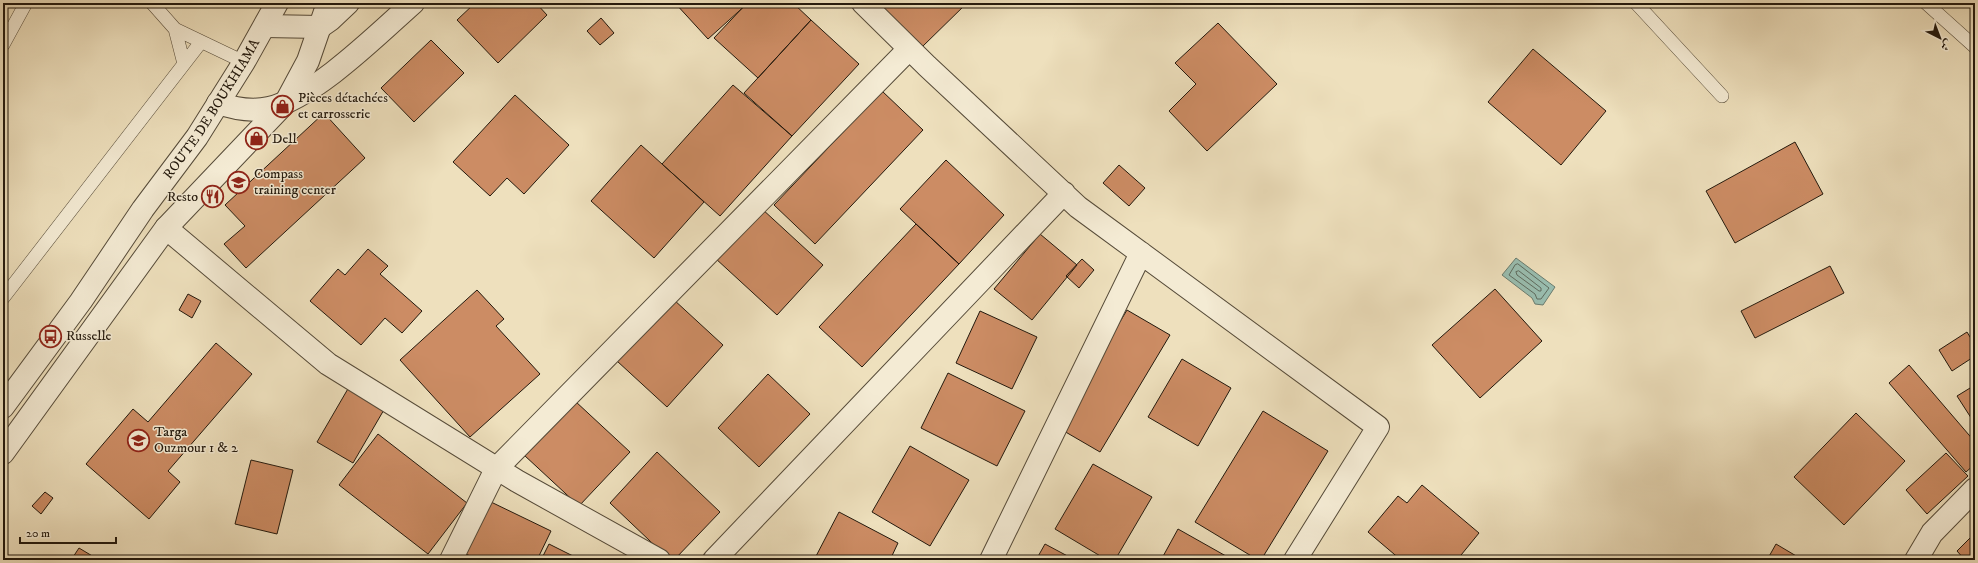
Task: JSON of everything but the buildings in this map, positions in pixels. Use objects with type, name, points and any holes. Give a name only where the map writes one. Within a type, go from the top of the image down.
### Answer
[{"type":"street","name":"ROUTE DE BOUKHIAMA","points":[[3,407],[81,301],[143,209],[197,137],[244,62],[277,3]]},
{"type":"street","points":[[3,453],[166,228],[286,102],[308,61],[328,3]]},
{"type":"street","points":[[265,26],[320,27],[348,3]]},
{"type":"street","points":[[218,103],[234,109],[252,110],[269,108],[286,102],[315,85],[336,70],[413,3]]},
{"type":"street","points":[[863,3],[1078,207],[1378,427],[1295,560]]},
{"type":"street","points":[[451,560],[496,469],[910,49]]},
{"type":"street","points":[[714,560],[1064,193]]},
{"type":"street","points":[[166,228],[328,364],[496,469],[659,560]]},
{"type":"street","points":[[991,560],[1141,253]]},
{"type":"street","points":[[1916,560],[1932,533],[1975,489]]},
{"type":"lane","points":[[3,45],[26,3]]},
{"type":"lane","points":[[152,3],[175,29],[244,62]]},
{"type":"lane","points":[[1636,3],[1722,96]]},
{"type":"lane","points":[[1926,3],[1975,47]]},
{"type":"lane","points":[[175,29],[184,64]]},
{"type":"lane","points":[[3,298],[201,42]]},
{"type":"water","points":[[1516,258],[1555,287],[1543,305],[1535,304],[1532,298],[1502,275]]},
{"type":"place","name":"Pièces détachées et carrosserie","points":[[282,106]]},
{"type":"place","name":"Dell","points":[[257,139]]},
{"type":"place","name":"Compass training center","points":[[238,182]]},
{"type":"place","name":"Resto","points":[[213,197]]},
{"type":"place","name":"Russelle","points":[[51,336]]},
{"type":"place","name":"Targa Ouzmour 1 & 2","points":[[139,440]]}]
